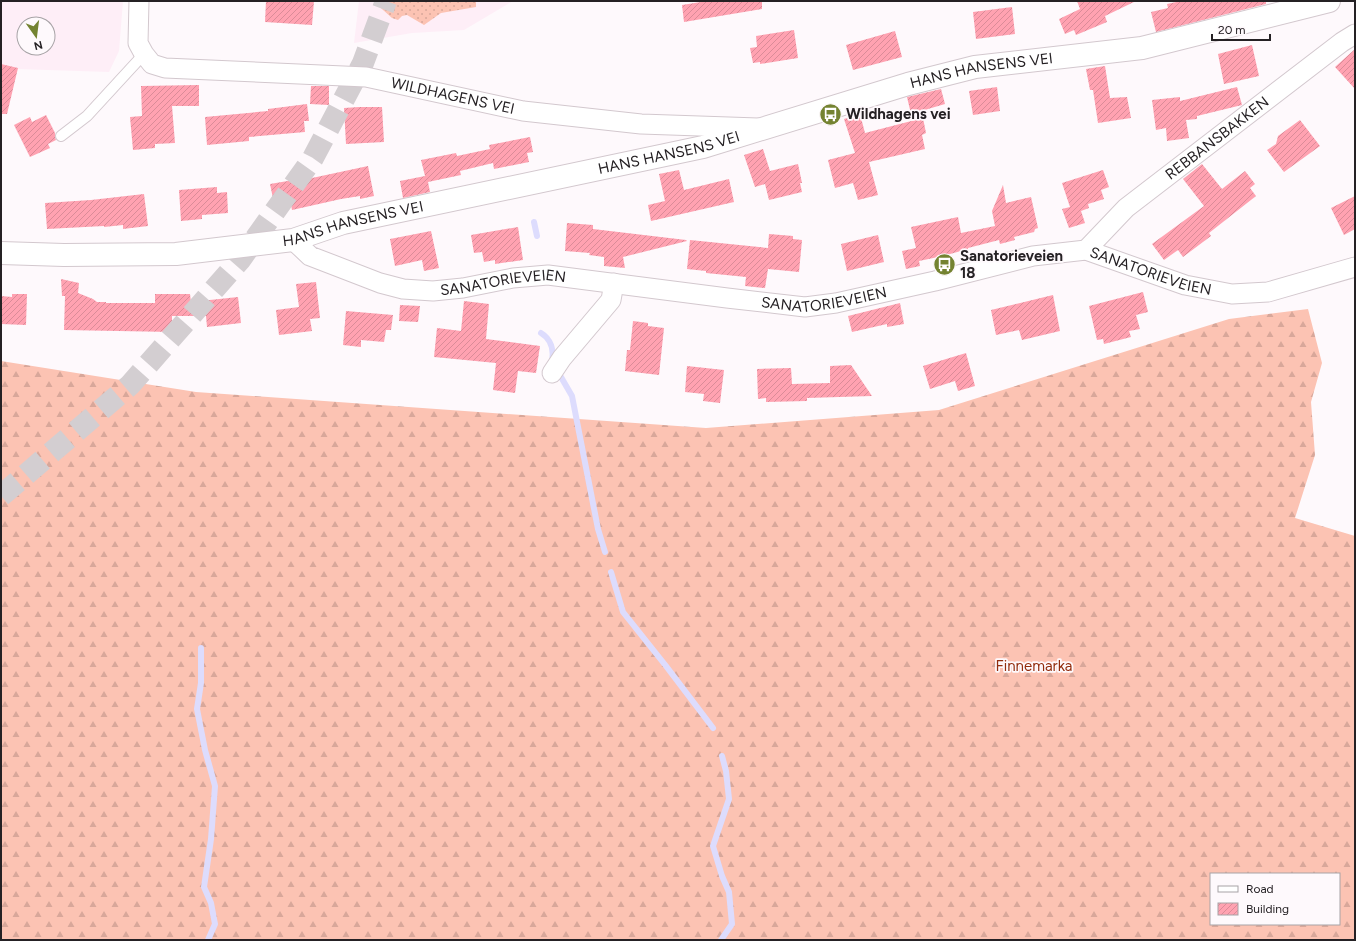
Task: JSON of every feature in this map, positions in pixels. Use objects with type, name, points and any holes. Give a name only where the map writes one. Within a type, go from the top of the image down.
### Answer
[{"type":"main road","name":"HANS HANSENS VEI","points":[[1,253],[64,256],[176,254],[293,240],[343,223],[703,147],[908,84],[975,67],[1142,48],[1329,1]]},
{"type":"street","points":[[139,1],[138,43],[144,54]]},
{"type":"street","name":"REBBANSBAKKEN","points":[[1086,250],[1126,208],[1342,42],[1355,34]]},
{"type":"street","name":"WILDHAGENS VEI","points":[[144,54],[152,64],[165,68],[366,77],[523,110],[641,124],[767,128]]},
{"type":"street","name":"SANATORIEVEIEN","points":[[293,240],[310,256],[380,283],[403,289],[440,290],[463,288],[513,278],[548,275],[727,298],[805,306],[836,303],[935,281],[1033,256],[1086,250],[1185,284],[1232,294],[1268,292],[1355,267]]},
{"type":"street","points":[[552,374],[562,358],[611,300],[614,283]]},
{"type":"lane","points":[[61,136],[87,116],[144,54]]},
{"type":"shaded area","points":[[1,1],[123,1],[119,51],[109,72],[17,69],[1,92]]},
{"type":"shaded area","points":[[359,1],[513,1],[464,30],[412,33],[354,43]]},
{"type":"green space","points":[[373,1],[476,1],[476,7],[441,13],[424,25],[407,15],[402,16],[398,20],[392,18]]},
{"type":"green space","name":"Finnemarka","points":[[1308,309],[1322,363],[1311,402],[1315,455],[1295,518],[1355,536],[1355,940],[1,940],[1,361],[196,392],[706,428],[939,410],[1229,319]]},
{"type":"building","points":[[266,1],[314,1],[312,25],[265,22]]},
{"type":"building","points":[[707,1],[762,1],[762,9],[684,22],[682,5]]},
{"type":"building","points":[[1077,1],[1136,1],[1105,16],[1107,22],[1076,35],[1074,30],[1065,34],[1059,19],[1080,9]]},
{"type":"building","points":[[1181,1],[1266,1],[1266,4],[1156,32],[1151,12],[1168,8],[1167,4]]},
{"type":"building","points":[[1012,7],[1015,34],[976,39],[973,12]]},
{"type":"building","points":[[794,30],[798,58],[760,64],[760,62],[753,63],[750,48],[757,47],[756,36]]},
{"type":"building","points":[[895,31],[902,57],[853,70],[846,45]]},
{"type":"building","points":[[1252,45],[1259,76],[1224,84],[1218,54]]},
{"type":"building","points":[[1355,49],[1355,89],[1335,67]]},
{"type":"building","points":[[1,64],[18,68],[7,114],[1,114]]},
{"type":"building","points":[[1105,66],[1110,98],[1127,97],[1131,118],[1098,123],[1093,90],[1090,90],[1086,69]]},
{"type":"building","points":[[199,85],[199,106],[172,106],[175,143],[155,144],[155,148],[133,150],[130,117],[142,116],[141,86]]},
{"type":"building","points":[[311,86],[329,86],[329,105],[310,104]]},
{"type":"building","points":[[997,87],[1000,111],[973,115],[969,91]]},
{"type":"building","points":[[1237,87],[1242,105],[1197,116],[1197,119],[1186,120],[1189,138],[1167,141],[1166,128],[1156,130],[1152,100],[1180,97],[1180,101]]},
{"type":"building","points":[[941,89],[945,104],[911,114],[907,97]]},
{"type":"building","points":[[307,104],[309,121],[304,121],[305,132],[249,137],[249,141],[207,145],[205,117],[268,111],[268,109]]},
{"type":"building","points":[[382,107],[384,142],[346,144],[344,108]]},
{"type":"building","points":[[860,114],[865,133],[923,118],[926,133],[922,135],[925,149],[869,162],[878,195],[858,200],[853,183],[835,188],[828,160],[855,153],[844,119]]},
{"type":"building","points":[[46,115],[55,133],[56,140],[48,144],[50,148],[30,157],[14,125],[30,117],[32,122]]},
{"type":"building","points":[[1300,120],[1320,146],[1284,172],[1267,150],[1276,144],[1278,136]]},
{"type":"building","points":[[530,137],[533,152],[527,153],[529,162],[494,169],[493,163],[460,171],[461,175],[428,182],[430,192],[403,198],[400,181],[425,176],[421,160],[456,153],[457,156],[490,149],[489,145]]},
{"type":"building","points":[[763,149],[770,171],[798,164],[802,183],[800,183],[802,192],[769,200],[765,184],[755,187],[744,155]]},
{"type":"building","points":[[1202,164],[1222,189],[1245,171],[1255,184],[1250,188],[1256,196],[1209,233],[1211,236],[1183,257],[1178,250],[1164,260],[1152,244],[1204,206],[1183,179]]},
{"type":"building","points":[[368,166],[374,196],[360,199],[360,196],[341,199],[292,210],[291,205],[275,208],[270,184],[312,178]]},
{"type":"building","points":[[679,170],[684,190],[729,179],[734,202],[651,221],[648,205],[665,201],[659,174]]},
{"type":"building","points":[[1103,170],[1109,187],[1101,190],[1104,199],[1088,204],[1089,208],[1081,211],[1085,223],[1069,228],[1062,209],[1070,207],[1062,183]]},
{"type":"building","points":[[1003,185],[1006,203],[1031,197],[1038,228],[1035,229],[1034,232],[1014,237],[1015,240],[1000,244],[999,240],[943,256],[919,261],[920,266],[906,269],[902,251],[916,248],[911,227],[958,217],[961,233],[995,226],[992,211]]},
{"type":"building","points":[[217,187],[217,193],[227,192],[228,213],[202,215],[202,219],[181,221],[179,190]]},
{"type":"building","points":[[144,194],[148,226],[123,229],[123,225],[47,229],[45,203]]},
{"type":"building","points":[[1355,196],[1355,229],[1344,235],[1331,208]]},
{"type":"building","points":[[567,223],[593,225],[593,229],[687,241],[623,257],[625,268],[604,266],[604,257],[589,255],[590,253],[565,251]]},
{"type":"building","points":[[518,227],[523,260],[495,264],[495,260],[484,262],[482,252],[474,253],[471,235]]},
{"type":"building","points":[[431,231],[439,268],[424,271],[422,260],[395,266],[390,239]]},
{"type":"building","points":[[769,234],[793,236],[793,239],[802,240],[799,272],[768,269],[765,288],[745,286],[746,277],[706,273],[706,271],[687,269],[690,240],[768,248]]},
{"type":"building","points":[[878,235],[884,262],[847,271],[841,244]]},
{"type":"building","points":[[61,279],[79,283],[78,293],[97,302],[106,303],[155,303],[155,294],[190,294],[191,302],[238,297],[241,323],[207,327],[206,316],[172,316],[172,332],[64,330],[65,296],[62,296]]},
{"type":"building","points":[[316,282],[320,318],[310,319],[312,331],[279,335],[276,310],[299,307],[296,284]]},
{"type":"building","points":[[1143,292],[1148,312],[1136,315],[1140,329],[1129,331],[1131,337],[1104,344],[1103,339],[1097,340],[1089,306]]},
{"type":"building","points":[[12,294],[27,294],[26,325],[1,324],[1,296],[12,297]]},
{"type":"building","points":[[1053,295],[1060,331],[1022,340],[1019,330],[996,335],[991,310]]},
{"type":"building","points":[[464,301],[489,304],[486,339],[540,346],[536,373],[518,371],[515,393],[493,390],[496,363],[434,357],[437,328],[461,331]]},
{"type":"building","points":[[900,303],[904,324],[887,327],[887,324],[852,332],[848,316]]},
{"type":"building","points":[[400,305],[420,306],[418,322],[399,321]]},
{"type":"building","points":[[346,311],[393,315],[391,330],[386,330],[384,342],[361,340],[361,347],[343,345]]},
{"type":"building","points":[[633,321],[648,323],[648,326],[664,328],[659,375],[625,371],[627,350],[630,350]]},
{"type":"building","points":[[966,353],[975,386],[958,391],[955,381],[930,389],[923,366]]},
{"type":"building","points":[[851,365],[872,396],[807,398],[807,401],[766,402],[766,398],[758,399],[757,369],[791,368],[792,384],[830,383],[830,366]]},
{"type":"building","points":[[687,366],[724,370],[720,403],[703,401],[704,394],[685,392]]},
{"type":"waterway","points":[[534,222],[537,236]]},
{"type":"waterway","points":[[541,333],[547,338],[551,345],[553,353],[552,361]]},
{"type":"waterway","points":[[561,377],[572,396],[598,529],[605,552]]},
{"type":"waterway","points":[[611,572],[623,612],[713,728]]},
{"type":"waterway","points":[[201,648],[201,683],[197,709],[205,750],[215,786],[211,839],[204,887],[211,903],[215,924],[208,940]]},
{"type":"waterway","points":[[721,940],[732,924],[729,892],[722,876],[713,846],[729,799],[726,771],[722,756]]},
{"type":"tunnel","points":[[1,496],[130,385],[240,260],[313,158],[363,63],[386,1]]},
{"type":"place","name":"Wildhagens vei","points":[[831,114]]},
{"type":"place","name":"Sanatorieveien 18","points":[[944,265]]}]
